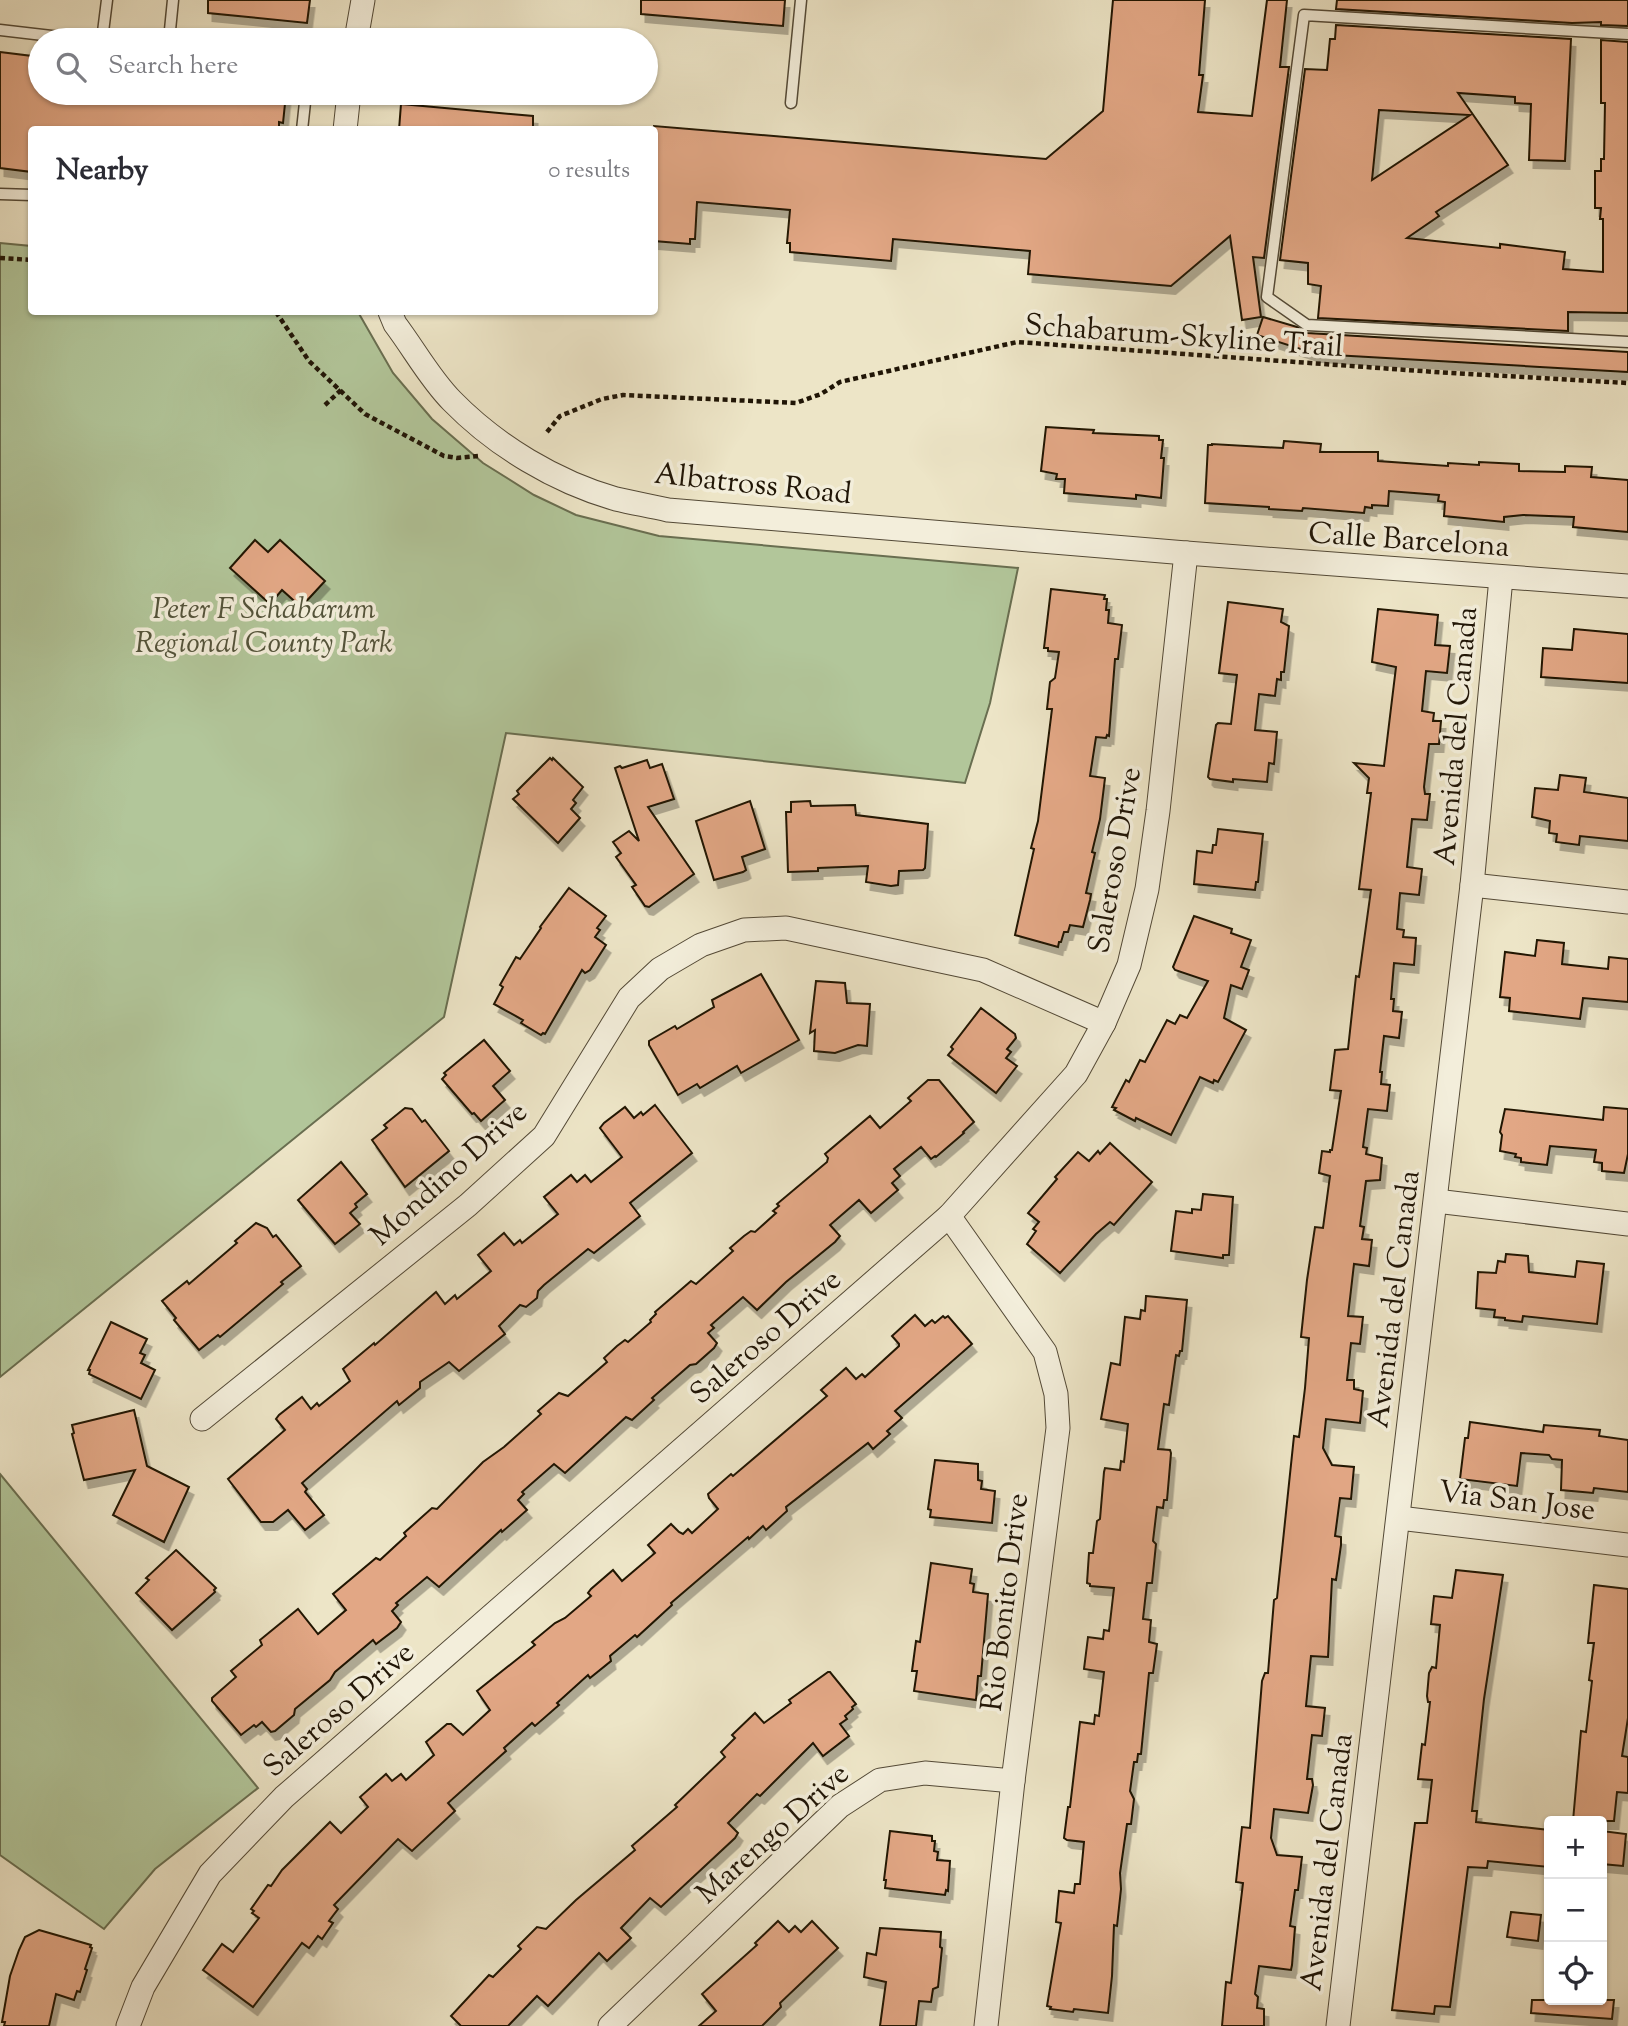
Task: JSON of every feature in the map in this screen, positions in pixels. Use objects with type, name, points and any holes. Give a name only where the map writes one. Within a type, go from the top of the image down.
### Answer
[{"type":"street","points":[[358,28],[363,0]]},
{"type":"street","points":[[345,126],[348,105]]},
{"type":"street","name":"Albatross Road","points":[[391,315],[395,324],[451,400],[487,432],[528,460],[569,481],[615,498],[668,510],[1186,553]]},
{"type":"street","name":"Calle Barcelona","points":[[1186,553],[1628,586]]},
{"type":"street","name":"Saleroso Drive","points":[[128,2026],[143,1987],[210,1874],[284,1797],[950,1216],[1076,1074],[1104,1023],[1129,965],[1147,889],[1160,798],[1186,553]]},
{"type":"street","name":"Avenida del Canada","points":[[1338,2026],[1472,885],[1501,578]]},
{"type":"street","points":[[1472,885],[1628,902]]},
{"type":"street","name":"Mondino Drive","points":[[202,1419],[468,1205],[544,1136],[629,998],[660,969],[701,945],[744,930],[786,928],[983,970],[1104,1023]]},
{"type":"street","points":[[1436,1201],[1628,1224]]},
{"type":"street","name":"Rio Bonito Drive","points":[[950,1216],[1045,1352],[1056,1394],[1058,1428],[1013,1781],[986,2026]]},
{"type":"street","name":"Via San Jose","points":[[1399,1518],[1628,1545]]},
{"type":"street","name":"Marengo Drive","points":[[610,2026],[840,1806],[880,1780],[925,1773],[1013,1781]]},
{"type":"lane","points":[[104,28],[107,0]]},
{"type":"lane","points":[[170,28],[173,0]]},
{"type":"lane","points":[[792,103],[801,0]]},
{"type":"lane","points":[[1628,34],[1304,15],[1268,297],[1307,324],[1628,342]]},
{"type":"lane","points":[[0,30],[28,33]]},
{"type":"lane","points":[[302,126],[305,105]]},
{"type":"lane","points":[[0,194],[28,195]]},
{"type":"path","points":[[0,258],[28,260]]},
{"type":"path","points":[[278,315],[309,361],[365,414],[444,456],[478,456]]},
{"type":"path","name":"Schabarum-Skyline Trail","points":[[547,432],[560,416],[623,395],[796,403],[821,394],[840,383],[1017,342],[1628,383]]},
{"type":"path","points":[[325,405],[341,390]]},
{"type":"green space","name":"Peter F Schabarum Regional County Park","points":[[0,243],[28,246],[28,315],[360,315],[393,373],[432,419],[483,463],[534,495],[576,515],[659,536],[1018,568],[990,703],[965,783],[506,733],[444,1017],[0,1377]]},
{"type":"green space","points":[[0,1474],[258,1788],[155,1869],[104,1929],[0,1855]]},
{"type":"building","points":[[208,0],[310,0],[307,23],[208,13]]},
{"type":"building","points":[[641,0],[785,0],[783,26],[641,14]]},
{"type":"building","points":[[1113,0],[1205,0],[1199,75],[1203,75],[1198,112],[1252,116],[1267,0],[1287,0],[1280,67],[1289,67],[1264,258],[1253,257],[1261,317],[1242,320],[1230,236],[1171,286],[1028,274],[1030,251],[893,239],[891,261],[790,252],[790,243],[787,243],[790,210],[697,202],[695,239],[690,239],[690,244],[658,241],[658,126],[1046,159],[1103,111]]},
{"type":"building","points":[[1337,0],[1628,0],[1628,26],[1601,25],[1601,22],[1572,23],[1336,9]]},
{"type":"building","points":[[1336,25],[1571,39],[1565,161],[1529,160],[1531,104],[1515,103],[1515,97],[1458,93],[1508,165],[1436,212],[1439,216],[1407,238],[1500,248],[1500,244],[1565,252],[1563,269],[1603,272],[1603,219],[1600,219],[1601,208],[1595,208],[1595,171],[1601,171],[1601,159],[1604,159],[1605,103],[1601,103],[1601,40],[1628,42],[1628,313],[1568,312],[1568,331],[1318,318],[1321,286],[1308,284],[1308,263],[1280,260],[1305,69],[1327,70],[1330,39],[1335,39]],"holes":[[[1379,110],[1470,115],[1372,180]]]},
{"type":"building","points":[[0,52],[28,56],[28,105],[285,105],[283,123],[279,122],[279,126],[28,126],[28,172],[0,168]]},
{"type":"building","points":[[401,105],[533,116],[533,126],[399,126]]},
{"type":"building","points":[[1263,317],[1297,327],[1307,333],[1628,352],[1628,372],[1316,354],[1257,335]]},
{"type":"building","points":[[1046,427],[1094,430],[1093,433],[1159,436],[1159,440],[1163,440],[1161,458],[1164,458],[1161,498],[1136,495],[1136,499],[1064,493],[1065,479],[1056,479],[1057,474],[1041,471]]},
{"type":"building","points":[[1284,441],[1321,444],[1320,452],[1378,452],[1378,461],[1448,466],[1448,463],[1479,465],[1479,462],[1519,464],[1519,471],[1565,472],[1565,466],[1592,467],[1591,477],[1628,480],[1628,532],[1573,527],[1574,517],[1523,515],[1504,517],[1504,522],[1444,516],[1445,502],[1438,501],[1439,495],[1389,491],[1388,506],[1365,507],[1364,513],[1205,503],[1208,445],[1283,448]]},
{"type":"building","points":[[255,540],[268,552],[280,540],[325,581],[301,607],[282,590],[270,604],[230,568]]},
{"type":"building","points":[[1051,589],[1105,595],[1106,610],[1109,610],[1108,623],[1122,625],[1118,659],[1115,659],[1109,736],[1096,737],[1090,776],[1105,778],[1100,819],[1092,852],[1095,853],[1086,893],[1091,894],[1090,900],[1083,927],[1070,925],[1058,947],[1015,935],[1034,849],[1031,848],[1038,821],[1052,709],[1047,709],[1050,682],[1055,678],[1059,652],[1044,648]]},
{"type":"building","points":[[1228,602],[1283,609],[1281,622],[1289,626],[1284,672],[1281,672],[1281,680],[1277,679],[1275,696],[1259,694],[1255,730],[1277,732],[1274,764],[1269,763],[1267,782],[1233,779],[1233,782],[1208,777],[1216,725],[1231,724],[1237,675],[1219,673]]},
{"type":"building","points":[[1378,609],[1438,615],[1435,645],[1450,646],[1447,673],[1426,671],[1422,711],[1434,713],[1433,721],[1441,721],[1439,744],[1429,744],[1424,787],[1425,794],[1430,794],[1427,820],[1412,819],[1407,867],[1422,869],[1419,895],[1400,893],[1397,929],[1404,930],[1403,937],[1416,938],[1414,965],[1394,963],[1391,999],[1394,999],[1393,1011],[1402,1012],[1399,1038],[1384,1036],[1380,1072],[1381,1084],[1390,1085],[1387,1111],[1368,1109],[1363,1147],[1367,1148],[1366,1154],[1382,1158],[1380,1180],[1366,1181],[1360,1226],[1364,1227],[1362,1239],[1372,1240],[1369,1266],[1354,1264],[1348,1316],[1363,1317],[1360,1344],[1351,1343],[1347,1380],[1354,1380],[1354,1389],[1363,1391],[1360,1423],[1326,1419],[1323,1448],[1332,1465],[1354,1467],[1351,1499],[1340,1498],[1335,1536],[1341,1537],[1341,1545],[1336,1580],[1332,1579],[1328,1657],[1311,1656],[1306,1706],[1325,1708],[1322,1736],[1312,1735],[1307,1779],[1312,1779],[1313,1785],[1308,1813],[1274,1809],[1271,1838],[1277,1855],[1302,1857],[1290,1926],[1295,1927],[1292,1965],[1291,1970],[1259,1966],[1255,1994],[1258,1997],[1257,2008],[1264,2009],[1264,2026],[1222,2026],[1226,1982],[1231,1983],[1243,1883],[1236,1882],[1242,1827],[1250,1828],[1262,1681],[1265,1673],[1268,1673],[1294,1436],[1299,1437],[1305,1388],[1309,1338],[1301,1337],[1307,1280],[1315,1227],[1323,1228],[1330,1176],[1319,1173],[1322,1151],[1332,1150],[1341,1091],[1330,1090],[1335,1050],[1348,1049],[1356,976],[1359,977],[1371,890],[1359,889],[1371,793],[1367,793],[1369,778],[1354,763],[1384,766],[1396,667],[1372,662]]},
{"type":"building","points":[[1574,629],[1628,634],[1628,683],[1541,677],[1543,648],[1572,650]]},
{"type":"building","points":[[550,758],[583,787],[573,800],[576,803],[571,809],[580,818],[558,843],[513,799],[519,794],[517,791]]},
{"type":"building","points":[[647,760],[650,768],[662,764],[674,799],[648,807],[694,874],[649,907],[645,906],[632,887],[636,885],[616,857],[621,853],[613,842],[629,831],[639,841],[615,768]]},
{"type":"building","points":[[1560,775],[1586,778],[1584,792],[1628,798],[1628,841],[1580,836],[1579,845],[1556,842],[1557,834],[1549,833],[1550,821],[1532,817],[1535,788],[1558,790]]},
{"type":"building","points":[[750,801],[765,849],[742,857],[746,870],[743,872],[714,880],[696,821]]},
{"type":"building","points":[[810,801],[811,806],[855,805],[856,815],[928,824],[925,868],[899,871],[898,885],[891,886],[866,882],[868,866],[788,872],[786,812],[791,812],[791,802]]},
{"type":"building","points":[[1218,829],[1263,834],[1255,890],[1194,884],[1197,851],[1212,853]]},
{"type":"building","points":[[569,888],[606,916],[597,928],[600,930],[595,937],[606,945],[590,970],[585,973],[582,970],[545,1034],[541,1035],[521,1023],[523,1020],[494,1004],[503,987],[500,985],[516,957],[520,959]]},
{"type":"building","points":[[1194,916],[1232,929],[1231,933],[1251,940],[1241,967],[1249,970],[1242,989],[1231,985],[1224,1018],[1246,1030],[1218,1082],[1214,1080],[1213,1083],[1200,1077],[1171,1135],[1136,1118],[1135,1121],[1112,1107],[1140,1060],[1145,1062],[1167,1020],[1175,1024],[1180,1015],[1187,1018],[1208,981],[1173,967]]},
{"type":"building","points":[[1537,940],[1564,943],[1562,964],[1608,969],[1609,957],[1628,959],[1628,1002],[1583,998],[1580,1019],[1509,1011],[1510,998],[1500,997],[1505,952],[1535,956]]},
{"type":"building","points":[[761,974],[799,1040],[741,1073],[737,1066],[700,1088],[697,1084],[678,1095],[649,1041],[675,1026],[677,1029],[714,1007],[712,1000]]},
{"type":"building","points":[[816,981],[845,983],[847,1003],[870,1004],[867,1046],[858,1045],[835,1053],[814,1051],[815,1030],[810,1033]]},
{"type":"building","points":[[981,1008],[1015,1034],[1016,1038],[1007,1049],[1011,1052],[1006,1058],[1017,1066],[996,1093],[948,1055],[953,1049],[951,1047]]},
{"type":"building","points":[[484,1040],[510,1071],[493,1086],[505,1100],[481,1121],[442,1079],[446,1075],[444,1073]]},
{"type":"building","points":[[928,1080],[939,1080],[974,1122],[964,1133],[936,1157],[931,1159],[921,1147],[894,1169],[900,1176],[892,1183],[898,1190],[871,1213],[859,1200],[830,1225],[840,1236],[835,1242],[757,1310],[743,1297],[711,1325],[714,1328],[708,1333],[717,1343],[714,1348],[652,1398],[654,1400],[632,1420],[626,1417],[565,1473],[554,1464],[522,1492],[524,1494],[518,1500],[527,1510],[439,1587],[427,1577],[396,1603],[398,1605],[392,1611],[401,1622],[397,1628],[376,1644],[373,1640],[335,1672],[330,1680],[295,1709],[294,1715],[275,1731],[271,1732],[262,1722],[241,1735],[212,1698],[236,1677],[231,1671],[262,1645],[260,1640],[298,1609],[318,1634],[346,1610],[333,1594],[376,1558],[380,1560],[406,1536],[404,1533],[432,1508],[437,1509],[483,1462],[541,1414],[538,1411],[559,1393],[568,1396],[607,1362],[604,1358],[617,1346],[625,1340],[628,1342],[651,1322],[655,1312],[691,1281],[696,1284],[733,1251],[730,1248],[751,1231],[755,1232],[776,1213],[773,1211],[779,1206],[777,1204],[827,1162],[825,1154],[870,1116],[880,1128],[911,1101],[908,1098]]},
{"type":"building","points":[[655,1105],[692,1153],[630,1203],[640,1216],[594,1253],[588,1249],[544,1285],[538,1291],[537,1298],[526,1307],[520,1305],[499,1326],[505,1334],[459,1371],[449,1362],[420,1382],[420,1388],[399,1405],[397,1401],[302,1483],[307,1489],[305,1492],[324,1515],[305,1530],[288,1510],[273,1522],[261,1522],[228,1479],[285,1430],[276,1419],[279,1415],[302,1397],[311,1409],[317,1403],[319,1406],[350,1381],[343,1369],[436,1292],[445,1304],[455,1295],[457,1299],[491,1271],[478,1255],[504,1233],[514,1245],[520,1240],[522,1243],[558,1214],[544,1197],[571,1175],[577,1182],[585,1175],[591,1182],[622,1157],[600,1128],[604,1123],[625,1107],[634,1118],[641,1112],[643,1115]]},
{"type":"building","points":[[1604,1107],[1628,1109],[1628,1154],[1624,1173],[1602,1171],[1602,1163],[1594,1162],[1596,1150],[1550,1146],[1547,1165],[1521,1162],[1521,1158],[1515,1157],[1516,1154],[1500,1151],[1500,1132],[1505,1109],[1603,1120]]},
{"type":"building","points":[[405,1108],[412,1109],[422,1122],[425,1120],[449,1151],[405,1187],[372,1140],[387,1128],[384,1125]]},
{"type":"building","points":[[1110,1143],[1152,1182],[1114,1225],[1110,1222],[1096,1234],[1060,1273],[1027,1244],[1039,1222],[1028,1213],[1078,1152],[1089,1161]]},
{"type":"building","points":[[341,1162],[367,1194],[355,1204],[357,1207],[350,1213],[360,1224],[335,1244],[298,1200]]},
{"type":"building","points":[[1203,1194],[1233,1197],[1229,1255],[1223,1255],[1223,1258],[1171,1251],[1176,1211],[1192,1213],[1192,1209],[1201,1210]]},
{"type":"building","points":[[256,1223],[267,1228],[273,1237],[276,1235],[301,1266],[220,1337],[218,1335],[199,1350],[162,1301],[187,1281],[189,1284]]},
{"type":"building","points":[[1506,1254],[1528,1256],[1529,1272],[1575,1277],[1577,1261],[1604,1264],[1597,1324],[1523,1316],[1522,1322],[1505,1320],[1494,1317],[1495,1310],[1476,1308],[1478,1272],[1496,1273],[1498,1261],[1505,1262]]},
{"type":"building","points":[[1146,1296],[1187,1300],[1182,1351],[1179,1356],[1176,1355],[1169,1405],[1164,1404],[1158,1449],[1170,1450],[1171,1453],[1167,1500],[1164,1500],[1163,1508],[1157,1507],[1152,1583],[1147,1583],[1143,1619],[1151,1620],[1149,1642],[1157,1644],[1153,1673],[1149,1673],[1141,1754],[1138,1754],[1137,1762],[1134,1762],[1130,1791],[1134,1799],[1131,1824],[1127,1824],[1120,1873],[1121,1889],[1117,1926],[1114,1925],[1108,2013],[1074,2009],[1073,2012],[1050,2009],[1051,2007],[1047,2006],[1061,1923],[1056,1922],[1059,1891],[1074,1893],[1075,1884],[1080,1884],[1084,1842],[1064,1838],[1080,1722],[1094,1724],[1095,1715],[1099,1716],[1104,1672],[1084,1669],[1088,1637],[1103,1639],[1104,1630],[1109,1631],[1114,1588],[1090,1586],[1087,1583],[1089,1553],[1093,1553],[1097,1521],[1100,1519],[1105,1468],[1120,1470],[1121,1461],[1124,1462],[1128,1424],[1101,1419],[1111,1363],[1120,1365],[1125,1317],[1140,1319],[1141,1310],[1145,1311]]},
{"type":"building","points":[[915,1315],[925,1326],[932,1320],[935,1323],[943,1316],[948,1316],[972,1344],[895,1411],[902,1418],[887,1431],[890,1434],[873,1449],[868,1443],[786,1507],[787,1511],[766,1530],[763,1526],[749,1539],[748,1537],[671,1603],[672,1605],[637,1637],[635,1635],[610,1656],[611,1661],[590,1678],[588,1675],[535,1726],[532,1723],[504,1748],[506,1751],[448,1803],[455,1811],[412,1851],[398,1839],[334,1905],[338,1909],[329,1921],[333,1923],[322,1939],[318,1936],[309,1948],[302,1943],[253,2007],[203,1970],[222,1944],[233,1952],[259,1918],[251,1909],[268,1885],[271,1886],[282,1870],[330,1822],[341,1833],[368,1807],[360,1797],[386,1774],[392,1781],[401,1774],[406,1780],[434,1755],[426,1742],[447,1724],[451,1724],[463,1735],[490,1710],[477,1691],[535,1645],[532,1642],[591,1596],[588,1593],[591,1589],[613,1570],[622,1581],[655,1553],[648,1545],[671,1524],[683,1534],[688,1529],[692,1533],[718,1509],[708,1494],[827,1396],[821,1390],[846,1368],[856,1379],[862,1374],[865,1377],[899,1346],[892,1336]]},
{"type":"building","points":[[111,1322],[147,1339],[140,1353],[145,1355],[141,1363],[155,1370],[141,1399],[89,1374],[88,1370]]},
{"type":"building","points":[[134,1410],[147,1466],[189,1487],[164,1542],[113,1515],[135,1470],[84,1480],[72,1434],[72,1425]]},
{"type":"building","points":[[1470,1422],[1543,1432],[1544,1425],[1600,1430],[1599,1436],[1628,1440],[1628,1492],[1594,1488],[1593,1493],[1561,1490],[1562,1460],[1552,1459],[1549,1455],[1521,1453],[1517,1486],[1460,1479],[1465,1438],[1468,1438]]},
{"type":"building","points":[[935,1460],[978,1464],[981,1489],[995,1491],[992,1523],[930,1517],[931,1510],[928,1509]]},
{"type":"building","points":[[176,1550],[216,1588],[215,1592],[172,1630],[136,1593],[149,1580],[146,1578]]},
{"type":"building","points":[[931,1563],[972,1569],[970,1583],[974,1584],[973,1592],[988,1594],[981,1676],[978,1676],[976,1700],[914,1691],[917,1671],[912,1671],[916,1641],[920,1642]]},
{"type":"building","points":[[1456,1570],[1503,1575],[1484,1699],[1472,1811],[1477,1811],[1476,1822],[1544,1829],[1544,1867],[1488,1861],[1487,1868],[1468,1867],[1450,2007],[1435,2006],[1434,2014],[1392,2010],[1415,1823],[1427,1823],[1432,1780],[1418,1779],[1430,1702],[1427,1696],[1429,1673],[1432,1667],[1436,1668],[1440,1625],[1431,1624],[1434,1596],[1452,1598]]},
{"type":"building","points":[[1594,1585],[1628,1589],[1628,1718],[1622,1756],[1628,1757],[1628,1793],[1617,1792],[1614,1821],[1607,1821],[1607,1816],[1573,1816],[1581,1731],[1586,1732],[1592,1681],[1589,1680],[1594,1643],[1588,1643]]},
{"type":"building","points":[[828,1672],[856,1704],[845,1716],[847,1719],[840,1724],[849,1736],[823,1756],[813,1743],[760,1796],[757,1794],[728,1823],[738,1833],[735,1838],[661,1907],[650,1898],[621,1928],[631,1938],[607,1961],[599,1953],[548,2006],[537,1996],[508,2026],[461,2026],[451,2016],[489,1975],[493,1977],[521,1949],[518,1946],[537,1927],[546,1929],[635,1850],[632,1846],[677,1807],[675,1805],[725,1757],[721,1752],[735,1738],[732,1735],[755,1713],[764,1723],[791,1703],[789,1700]]},
{"type":"building","points":[[890,1831],[932,1836],[932,1841],[935,1841],[934,1851],[938,1852],[937,1860],[950,1861],[948,1891],[946,1890],[945,1895],[885,1888]]},
{"type":"building","points":[[1607,1832],[1626,1834],[1623,1866],[1607,1864]]},
{"type":"building","points":[[1511,1912],[1541,1915],[1538,1941],[1507,1937]]},
{"type":"building","points":[[778,1921],[789,1932],[795,1926],[801,1932],[812,1921],[838,1948],[780,2003],[781,2007],[762,2026],[699,2026],[716,2011],[702,1994],[757,1945],[755,1943]]},
{"type":"building","points":[[880,1928],[941,1932],[938,1987],[933,1989],[931,2002],[919,2001],[916,2026],[880,2026],[886,1982],[864,1977],[867,1953],[876,1955]]},
{"type":"building","points":[[39,1930],[91,1945],[80,1992],[77,1991],[74,2000],[56,1994],[49,2026],[4,2026],[5,2022],[2,2022],[10,1976],[19,1950],[25,1937]]},
{"type":"building","points":[[1532,2000],[1544,2000],[1544,2005],[1607,2005],[1607,2000],[1614,2000],[1612,2019],[1531,2013]]}]
